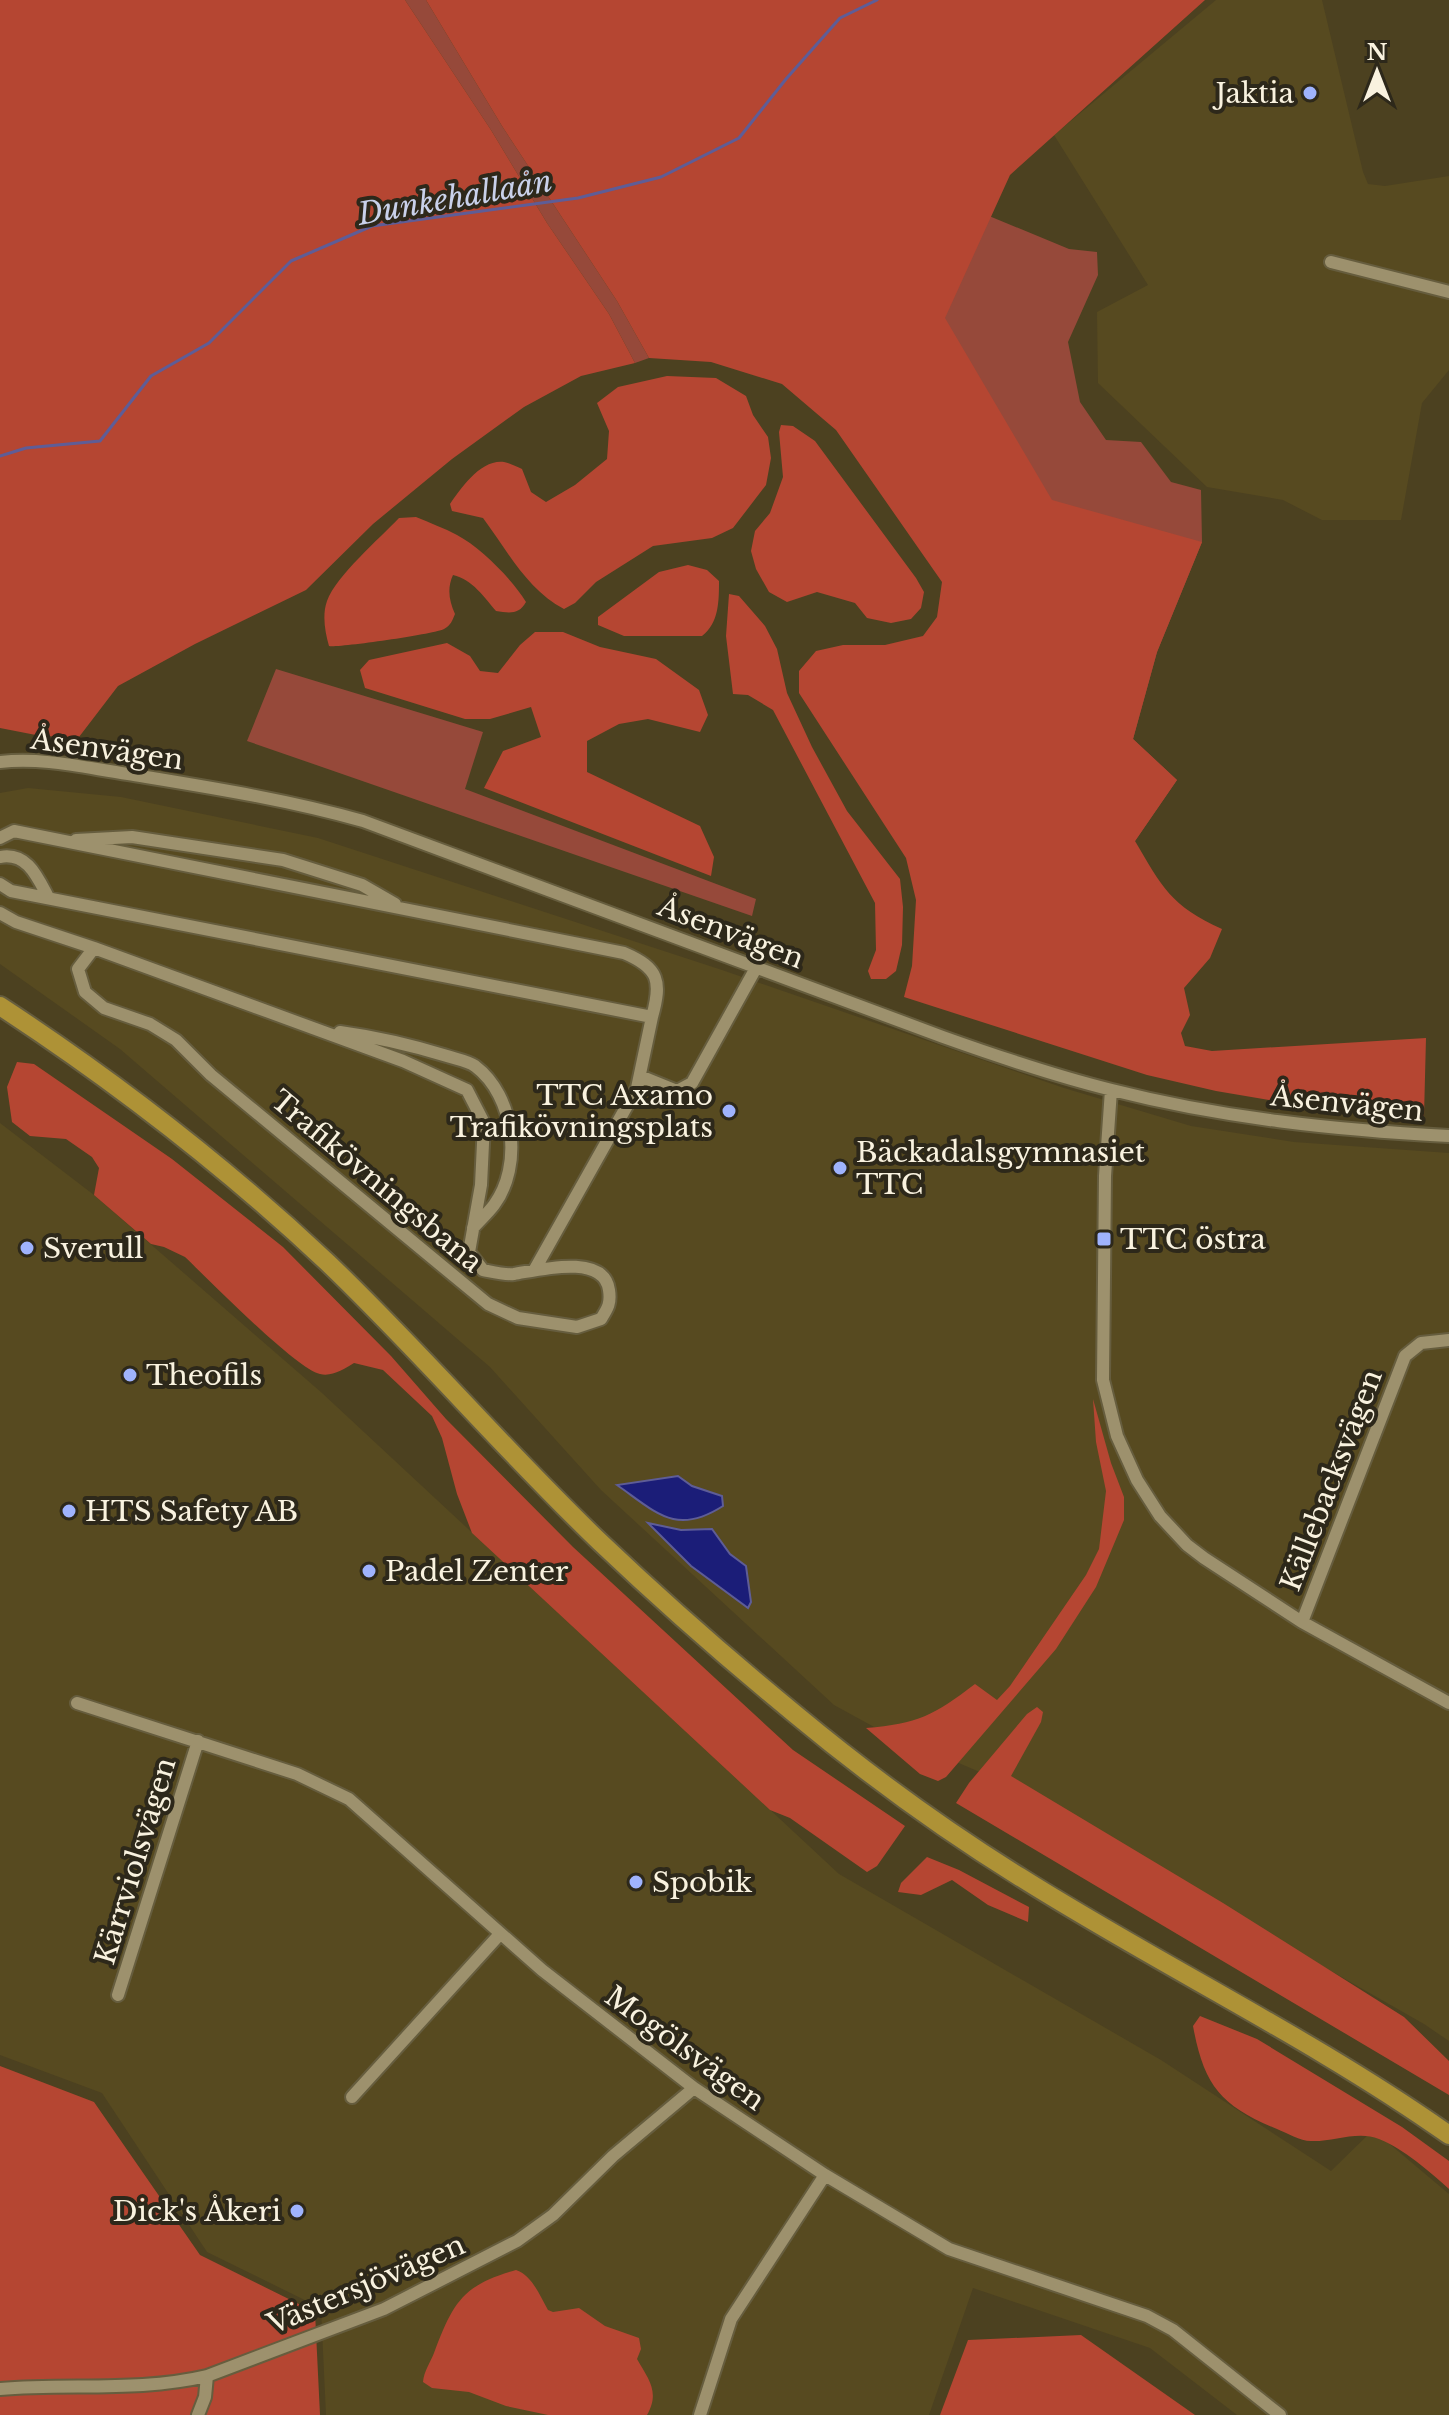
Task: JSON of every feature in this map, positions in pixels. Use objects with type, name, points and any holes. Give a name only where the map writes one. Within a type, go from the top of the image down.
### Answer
[{"type":"highway","points":[[0,995],[147,1099],[332,1256],[658,1584],[815,1719],[955,1822],[1026,1869],[1342,2054],[1449,2122]]},
{"type":"highway","points":[[0,1006],[142,1107],[316,1253],[598,1540],[708,1641],[858,1766],[1020,1877],[1349,2071],[1449,2135]]},
{"type":"street","points":[[1331,262],[1449,292]]},
{"type":"street","name":"Åsenvägen","points":[[0,762],[30,760],[56,763],[272,798],[363,821],[1022,1065],[1111,1090],[1221,1113],[1305,1125],[1449,1136]]},
{"type":"street","points":[[0,838],[14,831],[624,953],[644,961],[656,975],[658,996],[637,1088],[535,1269]]},
{"type":"street","points":[[58,841],[132,837],[283,860],[362,885],[405,910]]},
{"type":"street","points":[[0,857],[17,856],[30,866],[48,897]]},
{"type":"street","points":[[0,884],[11,891],[652,1017]]},
{"type":"street","name":"Trafikövningsbana","points":[[0,913],[16,922],[94,948],[403,1061],[467,1090],[484,1123],[481,1185],[469,1252],[483,1270],[511,1274],[535,1269],[584,1267],[604,1275],[609,1284],[611,1303],[601,1319],[577,1327],[518,1318],[488,1304],[211,1075],[176,1040],[150,1024],[104,1008],[85,992],[78,969],[94,948]]},
{"type":"street","points":[[640,1076],[677,1091],[692,1083],[756,968]]},
{"type":"street","name":"Trafikövningsbana","points":[[311,1027],[396,1040],[474,1065],[499,1092],[508,1115],[512,1148],[496,1204],[473,1228]]},
{"type":"street","points":[[1111,1090],[1105,1176],[1103,1380],[1117,1436],[1137,1480],[1160,1516],[1178,1536],[1220,1569],[1302,1622],[1449,1703]]},
{"type":"street","name":"Källebacksvägen","points":[[1302,1622],[1405,1356],[1421,1343],[1449,1340]]},
{"type":"street","name":"Mogölsvägen","points":[[77,1703],[297,1774],[349,1799],[500,1934],[694,2088],[825,2175],[949,2249],[1147,2316],[1173,2330],[1280,2415]]},
{"type":"street","name":"Kärrviolsvägen","points":[[118,1995],[198,1741]]},
{"type":"street","points":[[352,2097],[500,1934]]},
{"type":"street","name":"Västersjövägen","points":[[0,2389],[177,2383],[207,2376],[384,2309],[517,2241],[553,2215],[624,2146],[694,2088]]},
{"type":"street","points":[[700,2415],[731,2319],[825,2175]]},
{"type":"street","points":[[198,2415],[205,2397],[207,2376]]},
{"type":"shaded area","points":[[0,0],[405,0],[491,130],[547,223],[609,314],[635,363],[581,376],[524,407],[452,459],[373,524],[306,590],[118,686],[79,737],[41,736],[0,728]]},
{"type":"shaded area","points":[[405,0],[426,0],[502,126],[617,301],[649,358],[635,363],[609,314],[547,223],[491,130]]},
{"type":"shaded area","points":[[426,0],[1205,0],[1010,175],[945,318],[1052,500],[1202,542],[1157,652],[1133,739],[1177,780],[1135,841],[1170,894],[1191,912],[1222,929],[1210,958],[1184,988],[1190,1015],[1181,1033],[1185,1046],[1212,1051],[1426,1038],[1424,1116],[1292,1104],[1216,1091],[1147,1075],[904,997],[912,966],[916,900],[906,858],[799,693],[799,671],[816,651],[843,645],[885,645],[923,636],[937,617],[942,582],[836,430],[782,384],[711,362],[649,358],[617,301],[502,126]]},
{"type":"shaded area","points":[[1216,0],[1322,0],[1368,184],[1385,186],[1449,176],[1449,370],[1422,403],[1401,520],[1322,520],[1283,500],[1207,487],[1098,383],[1097,312],[1148,285],[1054,135]]},
{"type":"shaded area","points":[[801,101],[941,196],[1069,249],[1097,252],[1098,275],[1068,342],[1080,402],[1106,440],[1141,442],[1171,482],[1201,490],[1202,542],[1157,652],[1133,739],[1177,780],[1135,841],[1013,613]]},
{"type":"shaded area","points":[[667,376],[716,378],[746,396],[753,415],[768,437],[771,458],[766,485],[733,528],[712,538],[653,546],[596,582],[575,603],[564,609],[528,580],[483,518],[452,511],[450,504],[472,476],[496,462],[522,469],[531,492],[546,502],[575,485],[607,459],[609,431],[597,403],[618,387]]},
{"type":"shaded area","points":[[781,425],[793,426],[815,441],[916,578],[924,592],[921,608],[911,619],[891,623],[867,618],[855,603],[817,592],[787,602],[769,592],[756,569],[751,551],[755,531],[770,513],[783,477]]},
{"type":"shaded area","points":[[416,517],[452,532],[476,547],[513,584],[526,602],[513,612],[496,611],[472,585],[453,575],[450,594],[455,614],[444,629],[386,640],[329,646],[325,612],[332,591],[399,518]]},
{"type":"shaded area","points":[[688,565],[707,570],[719,581],[715,618],[702,636],[624,636],[598,625],[598,617],[659,572]]},
{"type":"shaded area","points":[[729,594],[739,596],[765,626],[777,649],[787,693],[812,747],[847,811],[900,879],[902,945],[896,971],[886,979],[871,979],[868,971],[876,950],[875,903],[773,710],[748,695],[733,694],[726,636]]},
{"type":"shaded area","points":[[535,632],[563,632],[600,647],[656,659],[699,690],[708,715],[700,732],[648,719],[619,724],[587,741],[587,772],[700,826],[714,857],[711,876],[484,788],[503,751],[541,737],[531,707],[490,719],[465,719],[365,688],[360,670],[369,660],[447,643],[470,656],[480,671],[498,673],[520,645]]},
{"type":"shaded area","points":[[276,669],[483,732],[465,789],[756,899],[752,916],[247,741]]},
{"type":"shaded area","points":[[28,788],[121,797],[318,838],[722,970],[1064,1088],[1191,1126],[1294,1142],[1449,1153],[1449,2041],[987,1775],[876,1728],[834,1705],[601,1490],[490,1367],[120,1049],[0,964],[0,793]]},
{"type":"shaded area","points":[[17,1062],[34,1064],[172,1159],[283,1247],[573,1547],[793,1750],[905,1826],[877,1866],[867,1872],[790,1818],[770,1810],[472,1533],[432,1416],[383,1370],[354,1363],[329,1374],[308,1369],[273,1341],[185,1257],[151,1244],[94,1195],[99,1168],[92,1157],[66,1139],[30,1136],[12,1122],[7,1087]]},
{"type":"shaded area","points":[[0,1123],[94,1195],[322,1393],[839,1874],[1161,2060],[1331,2171],[1373,2130],[1449,2194],[1449,2415],[1237,2415],[1150,2348],[973,2288],[929,2415],[326,2415],[321,2308],[207,2252],[102,2093],[0,2055]]},
{"type":"shaded area","points":[[1093,1399],[1124,1497],[1124,1520],[1096,1587],[1056,1649],[946,1777],[938,1781],[920,1774],[866,1728],[899,1724],[925,1716],[975,1684],[997,1700],[1010,1686],[1086,1575],[1099,1549],[1106,1491],[1096,1442]]},
{"type":"shaded area","points":[[678,1476],[692,1486],[722,1496],[723,1506],[707,1515],[679,1520],[656,1512],[617,1485]]},
{"type":"shaded area","points":[[648,1523],[681,1530],[712,1529],[730,1554],[746,1566],[751,1602],[748,1608],[691,1566]]},
{"type":"shaded area","points":[[1037,1707],[1043,1712],[1041,1722],[1011,1776],[1223,1903],[1404,2017],[1449,2061],[1449,2095],[956,1803],[1027,1714]]},
{"type":"shaded area","points":[[927,1857],[959,1870],[1029,1907],[1028,1922],[988,1905],[952,1880],[921,1895],[898,1892],[901,1883]]},
{"type":"shaded area","points":[[1200,2016],[1257,2039],[1402,2127],[1449,2161],[1449,2189],[1407,2154],[1379,2139],[1354,2136],[1307,2141],[1242,2112],[1218,2091],[1203,2064],[1193,2026]]},
{"type":"shaded area","points":[[0,2066],[94,2102],[200,2255],[315,2312],[320,2415],[0,2415]]},
{"type":"shaded area","points":[[516,2270],[531,2281],[548,2310],[579,2308],[605,2326],[639,2338],[641,2349],[637,2359],[653,2393],[647,2415],[548,2415],[506,2406],[469,2392],[432,2388],[423,2382],[447,2321],[462,2298],[483,2282]]},
{"type":"shaded area","points":[[1081,2335],[1195,2415],[940,2415],[968,2340]]},
{"type":"waterway","name":"Dunkehallaån","points":[[0,456],[26,448],[100,441],[151,376],[209,343],[291,261],[372,226],[578,198],[661,177],[739,138],[840,18],[877,0]]},
{"type":"place","name":"Jaktia","points":[[1310,93]]},
{"type":"place","name":"TTC Axamo Trafikövningsplats","points":[[729,1111]]},
{"type":"place","name":"Bäckadalsgymnasiet TTC","points":[[840,1168]]},
{"type":"place","name":"TTC östra","points":[[1104,1239]]},
{"type":"place","name":"Sverull","points":[[27,1248]]},
{"type":"place","name":"Theofils","points":[[130,1375]]},
{"type":"place","name":"HTS Safety AB","points":[[69,1511]]},
{"type":"place","name":"Padel Zenter","points":[[369,1571]]},
{"type":"place","name":"Spobik","points":[[636,1882]]},
{"type":"place","name":"Dick's Åkeri","points":[[297,2211]]}]
